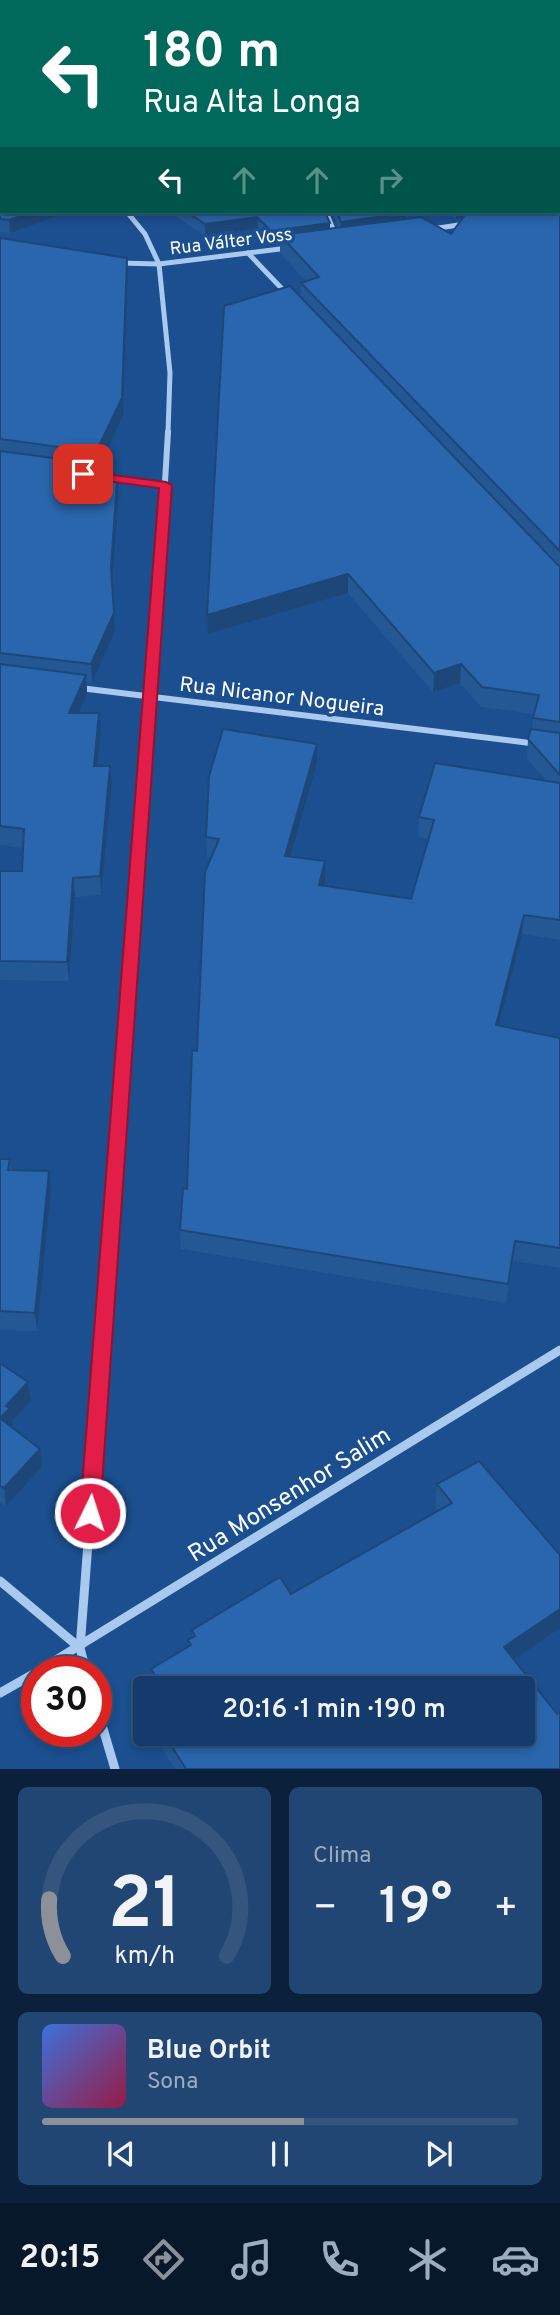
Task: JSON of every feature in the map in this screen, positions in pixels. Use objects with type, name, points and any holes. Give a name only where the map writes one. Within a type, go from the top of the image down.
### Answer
[{"type":"street","points":[[82,1656],[80,1648],[152,698],[166,485],[170,373],[159,264],[145,234],[129,214]]},
{"type":"street","name":"Rua Válter Voss","points":[[325,244],[338,242],[327,214]]},
{"type":"street","points":[[430,229],[470,223]]},
{"type":"street","name":"Rua Válter Voss","points":[[105,263],[159,264],[299,247]]},
{"type":"street","points":[[248,253],[290,297]]},
{"type":"street","points":[[69,473],[166,485]]},
{"type":"street","name":"Rua Nicanor Nogueira","points":[[69,687],[546,745]]},
{"type":"street","name":"Rua Monsenhor Salim","points":[[66,1656],[560,1350]]},
{"type":"street","points":[[0,1581],[80,1648]]},
{"type":"street","name":"Rua Monsenhor Salim","points":[[0,1693],[21,1681]]},
{"type":"street","points":[[108,1747],[115,1769]]},
{"type":"building","points":[[0,214],[27,214],[9,220],[0,219]]},
{"type":"building","points":[[190,214],[326,214],[330,223],[271,231],[257,217],[205,224]]},
{"type":"building","points":[[338,214],[399,214],[341,222]]},
{"type":"building","points":[[466,214],[560,214],[560,551],[301,283],[319,277],[280,235],[421,217],[451,234]]},
{"type":"building","points":[[0,238],[127,258],[122,398],[96,452],[0,439]]},
{"type":"building","points":[[290,286],[560,566],[560,722],[533,718],[539,695],[482,687],[461,664],[434,673],[348,574],[207,615],[224,306]]},
{"type":"building","points":[[0,451],[91,463],[82,482],[117,482],[111,567],[114,613],[91,664],[0,653]]},
{"type":"building","points":[[0,664],[86,675],[69,713],[99,713],[94,766],[110,766],[100,876],[73,878],[67,962],[0,961],[0,871],[22,871],[24,829],[0,826]]},
{"type":"building","points":[[223,729],[317,744],[285,856],[325,861],[319,885],[411,899],[434,820],[419,817],[435,763],[560,783],[560,920],[524,915],[496,1025],[560,1038],[560,1248],[515,1241],[508,1284],[180,1230],[183,1188],[187,1189],[192,1050],[197,1051],[205,872],[219,839],[206,837],[209,776]]},
{"type":"building","points":[[531,729],[560,733],[560,775],[528,739]]},
{"type":"building","points":[[0,1159],[10,1159],[8,1170],[49,1171],[35,1313],[0,1311]]},
{"type":"building","points":[[0,1363],[28,1382],[6,1406],[10,1408],[0,1418]]},
{"type":"building","points":[[0,1418],[40,1449],[4,1488],[0,1486]]},
{"type":"building","points":[[479,1461],[560,1555],[560,1609],[504,1647],[527,1676],[155,1676],[151,1669],[191,1645],[188,1640],[195,1636],[192,1630],[280,1577],[291,1594],[452,1503],[437,1484]]},
{"type":"building","points":[[535,1686],[557,1714],[560,1712],[560,1769],[186,1769],[172,1746],[535,1746]]},
{"type":"route","points":[[83,474],[166,485],[90,1513]]}]
